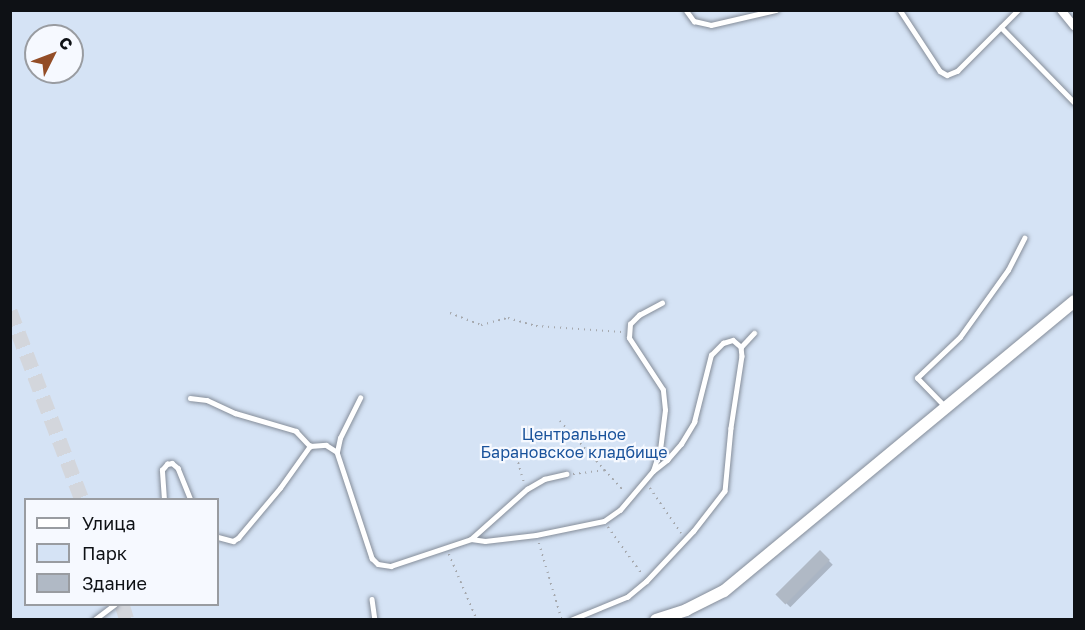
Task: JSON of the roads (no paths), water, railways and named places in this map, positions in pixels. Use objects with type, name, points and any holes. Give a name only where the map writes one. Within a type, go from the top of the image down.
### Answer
[{"type":"street","points":[[1061,10],[1074,26]]},
{"type":"street","points":[[656,620],[686,610],[720,594],[1074,301]]},
{"type":"lane","points":[[686,10],[694,21],[711,25],[776,10]]},
{"type":"lane","points":[[900,10],[939,71],[947,75],[957,71],[1018,10]]},
{"type":"lane","points":[[1001,27],[1074,102]]},
{"type":"lane","points":[[946,409],[917,378],[960,337],[1008,270],[1024,238]]},
{"type":"lane","points":[[471,539],[485,541],[536,535],[604,521],[646,482],[653,471],[660,450],[665,410],[663,390],[629,338],[629,332],[630,324],[639,315],[662,303]]},
{"type":"lane","points":[[572,620],[628,597],[647,582],[686,540],[725,491],[741,347],[754,333]]},
{"type":"lane","points":[[653,471],[667,460],[694,422],[711,355],[723,343],[733,340],[741,347]]},
{"type":"lane","points":[[190,398],[207,400],[235,413],[296,431],[310,446]]},
{"type":"lane","points":[[360,398],[340,438],[337,452],[372,558],[378,564],[391,566],[471,539],[526,489],[544,479],[566,474]]},
{"type":"lane","points":[[310,446],[326,445],[337,452]]},
{"type":"lane","points":[[219,537],[233,541],[238,538],[280,488],[310,446]]},
{"type":"lane","points":[[164,498],[162,470],[167,464],[172,463],[178,468],[190,498]]},
{"type":"lane","points":[[372,599],[375,620]]},
{"type":"lane","points":[[94,620],[112,606]]},
{"type":"tunnel","points":[[10,311],[81,498]]},
{"type":"tunnel","points":[[123,606],[127,620]]},
{"type":"park label","name":"Центральное Барановское кладбище","points":[[574,443]]}]
